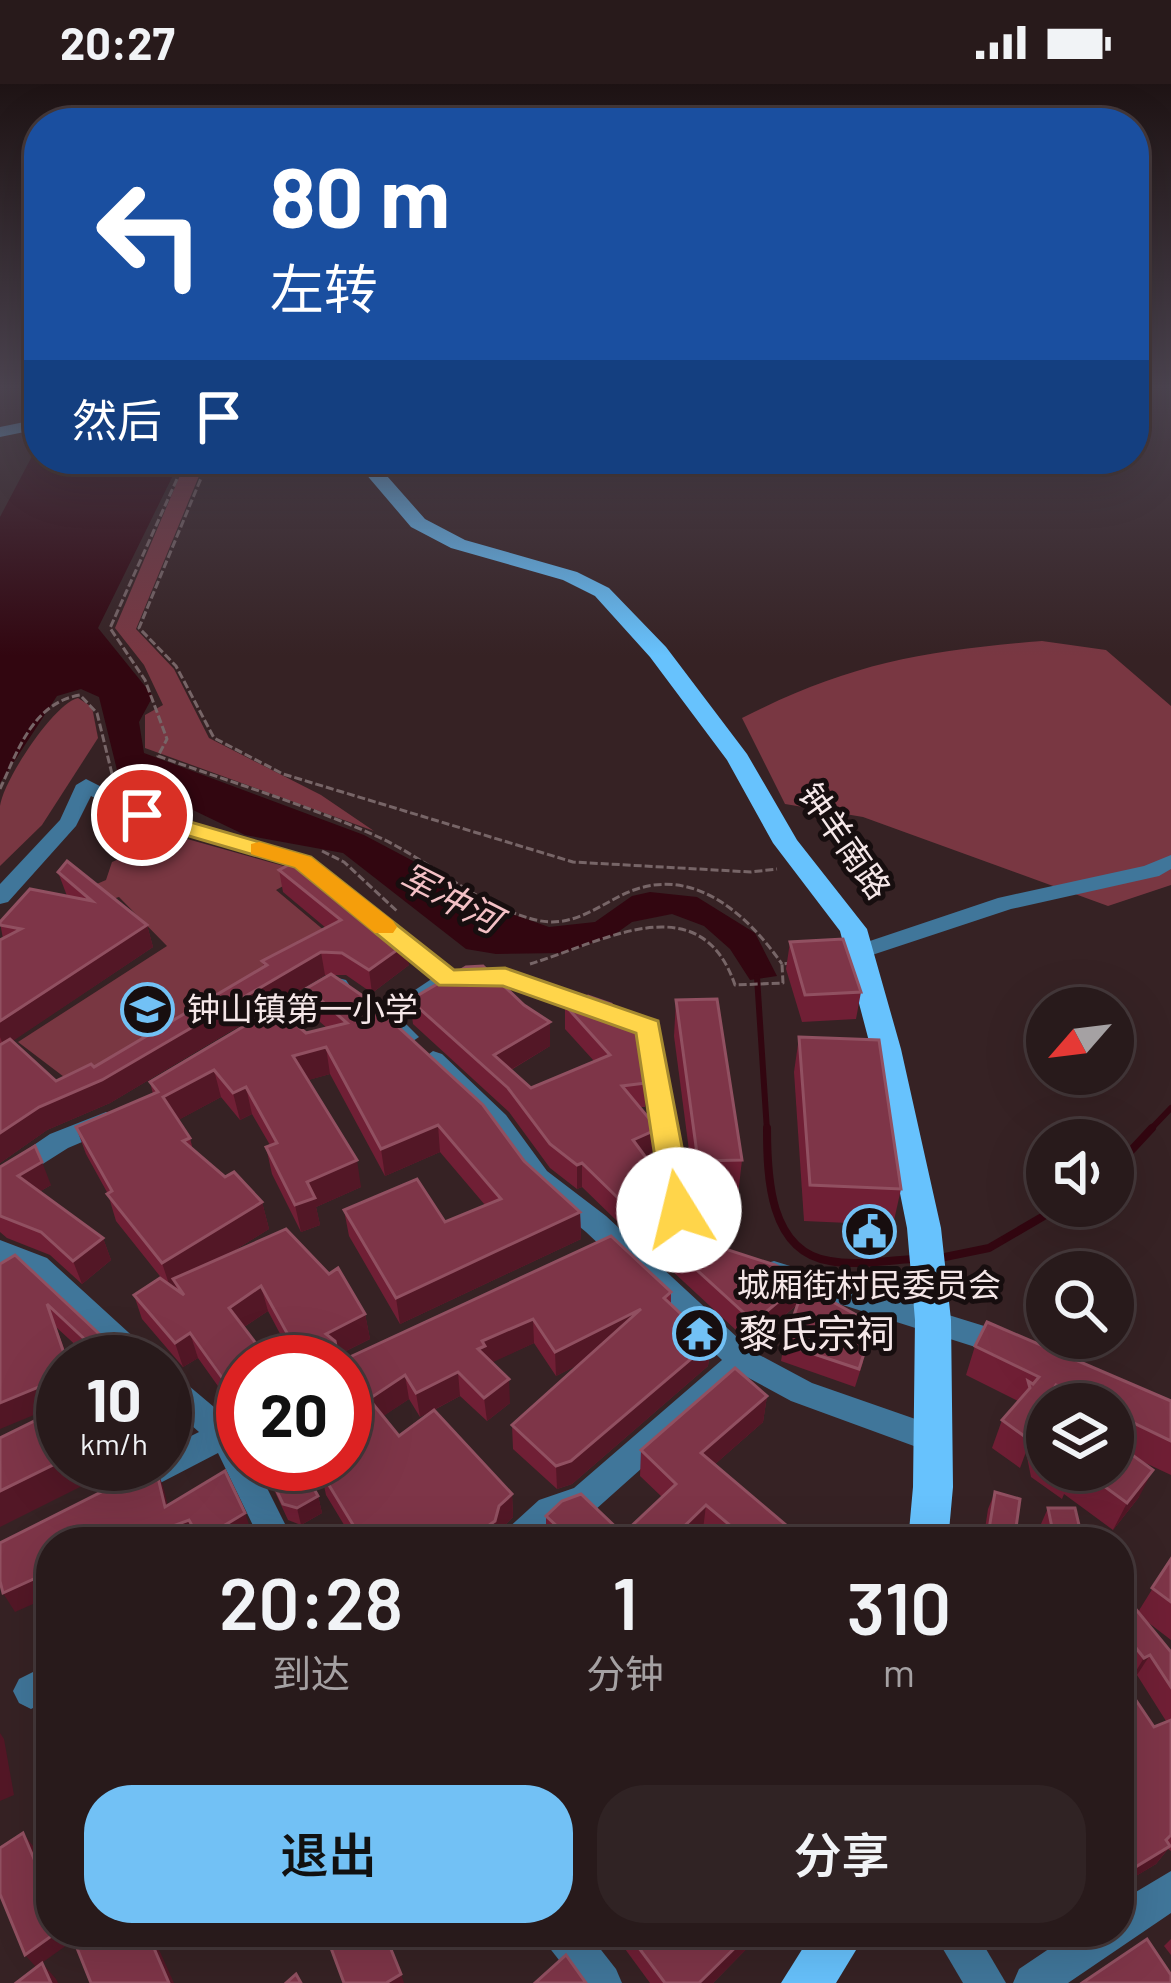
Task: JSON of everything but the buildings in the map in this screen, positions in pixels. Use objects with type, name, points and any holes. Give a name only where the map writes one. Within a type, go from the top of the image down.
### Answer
[{"type":"main road","name":"钟羊南路","points":[[379,479],[418,523],[458,544],[570,576],[602,592],[658,652],[711,723],[802,865],[854,929],[886,1049],[924,1228],[933,1320],[929,1527]]},
{"type":"main road","points":[[806,1983],[832,1947]]},
{"type":"street","points":[[0,897],[69,822],[86,785],[142,815],[303,862],[337,889]]},
{"type":"street","points":[[860,952],[1006,903],[1150,871],[1171,861]]},
{"type":"street","points":[[370,916],[448,979]]},
{"type":"street","points":[[385,1018],[448,979],[505,977],[648,1028],[679,1210],[719,1247]]},
{"type":"street","points":[[238,1043],[334,985],[385,1018],[497,1122],[538,1178],[602,1244],[742,1360],[802,1392],[934,1439]]},
{"type":"street","points":[[0,1180],[59,1141],[121,1114]]},
{"type":"street","points":[[602,1244],[679,1210]]},
{"type":"street","points":[[0,1251],[38,1267],[112,1335]]},
{"type":"street","points":[[755,1266],[1026,1353]]},
{"type":"street","points":[[533,1527],[550,1511],[584,1500],[742,1360]]},
{"type":"street","points":[[102,1497],[216,1439]]},
{"type":"street","points":[[257,1491],[271,1527]]},
{"type":"street","points":[[1134,1915],[1171,1890]]},
{"type":"street","points":[[574,1947],[602,1983]]},
{"type":"street","points":[[963,1947],[986,1983]]},
{"type":"street","points":[[1034,1983],[1087,1947]]},
{"type":"path","points":[[177,479],[110,628],[139,666],[160,708],[167,739],[158,756],[377,836],[521,914],[539,919],[556,923],[571,919],[638,888],[672,886],[707,892],[738,908],[782,964],[783,983],[735,985],[727,956],[682,924],[649,926],[622,939],[525,965]]},
{"type":"path","points":[[201,479],[140,628],[176,666],[214,738],[283,774],[573,862],[751,872],[802,865]]},
{"type":"path","points":[[782,964],[802,962]]},
{"type":"shaded area","points":[[179,479],[198,479],[136,629],[174,669],[209,738],[321,795],[374,831],[145,748],[145,715],[163,705],[144,665],[115,628]]},
{"type":"shaded area","points":[[1042,641],[1106,650],[1171,706],[1171,885],[1108,906],[863,817],[785,804],[742,718],[818,684],[888,663]]},
{"type":"shaded area","points":[[78,698],[92,707],[98,738],[42,825],[0,866],[3,794],[31,744],[56,713]]},
{"type":"shaded area","points":[[173,835],[298,870],[303,875],[276,890],[338,942],[76,1086],[18,1042],[167,946],[119,897],[85,907],[64,898],[106,880],[112,862]]},
{"type":"water","points":[[20,479],[171,479],[98,628],[153,696],[139,722],[144,753],[364,835],[515,915],[549,927],[595,922],[632,896],[650,892],[697,897],[755,933],[777,976],[750,980],[730,949],[704,926],[672,914],[632,922],[614,935],[563,953],[496,954],[466,949],[343,853],[245,835],[118,774],[99,697],[81,689],[57,696],[0,783],[0,517]]},
{"type":"waterway","name":"军冲河","points":[[757,977],[767,1131]]},
{"type":"waterway","name":"军冲河","points":[[1149,1131],[1171,1108]]},
{"type":"waterway","name":"军冲河","points":[[767,1128],[771,1189],[783,1228],[794,1243],[830,1261],[915,1259]]},
{"type":"waterway","name":"军冲河","points":[[1134,1147],[1152,1128]]},
{"type":"waterway","name":"军冲河","points":[[940,1258],[989,1248],[1026,1226]]},
{"type":"slow traffic","points":[[259,849],[303,862],[384,927]]},
{"type":"place","name":"钟山镇第一小学","points":[[148,1009]]},
{"type":"place","name":"城厢街村民委员会","points":[[869,1231]]},
{"type":"place","name":"黎氏宗祠","points":[[700,1334]]},
{"type":"route","points":[[142,815],[303,862],[448,979],[505,977],[648,1028],[679,1210]]}]
